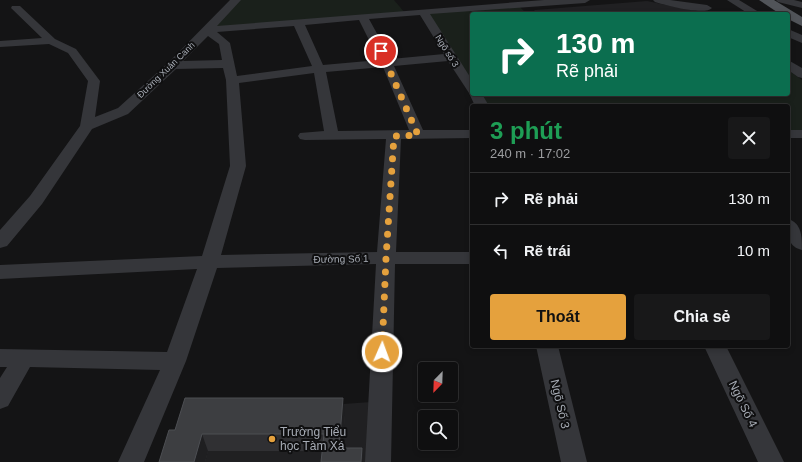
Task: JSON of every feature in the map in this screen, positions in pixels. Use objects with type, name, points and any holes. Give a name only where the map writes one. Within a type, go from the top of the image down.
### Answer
[{"type":"main road","points":[[765,0],[785,12]]},
{"type":"main road","points":[[790,15],[802,22]]},
{"type":"street","name":"Đường Xuân Canh","points":[[87,126],[123,111],[173,65],[236,0]]},
{"type":"street","points":[[207,30],[585,0]]},
{"type":"street","points":[[658,0],[677,5],[707,8]]},
{"type":"street","points":[[694,0],[713,12]]},
{"type":"street","points":[[732,0],[753,12]]},
{"type":"street","points":[[781,0],[802,5]]},
{"type":"street","points":[[0,242],[36,200],[87,126],[94,81],[72,52],[51,41],[16,8]]},
{"type":"street","name":"Ngõ số 3","points":[[423,12],[470,87]]},
{"type":"street","points":[[363,17],[387,63],[418,135]]},
{"type":"street","points":[[298,22],[319,69],[332,136]]},
{"type":"street","points":[[131,462],[175,361],[209,263],[238,166],[232,80],[224,43],[207,30]]},
{"type":"street","points":[[790,33],[802,40]]},
{"type":"street","points":[[0,44],[51,41]]},
{"type":"street","points":[[232,80],[319,69],[451,57]]},
{"type":"street","points":[[173,65],[228,64]]},
{"type":"street","points":[[790,65],[802,74]]},
{"type":"street","points":[[305,136],[470,134]]},
{"type":"street","points":[[790,134],[802,134]]},
{"type":"street","points":[[378,462],[386,258],[394,136]]},
{"type":"street","points":[[790,228],[802,244]]},
{"type":"street","points":[[790,251],[802,251]]},
{"type":"street","name":"Đường Số 1","points":[[0,272],[232,261],[470,258]]},
{"type":"street","name":"Ngõ Số 3","points":[[548,348],[574,462]]},
{"type":"street","name":"Ngõ Số 4","points":[[715,348],[771,462]]},
{"type":"street","points":[[0,358],[175,361]]},
{"type":"street","points":[[0,399],[24,358]]},
{"type":"shaded area","points":[[236,0],[394,0],[405,13],[207,30]]},
{"type":"shaded area","points":[[647,1],[701,12],[532,12],[535,10]]},
{"type":"shaded area","points":[[520,7],[525,12],[470,12],[470,86],[423,12]]},
{"type":"shaded area","points":[[790,71],[802,80],[802,131],[790,131],[790,104],[482,104],[476,96],[790,96]]},
{"type":"shaded area","name":"Trường Tiểu học Tàm Xá","points":[[371,402],[368,462],[166,462],[192,415]]},
{"type":"building","points":[[185,398],[343,398],[339,448],[362,448],[361,462],[321,462],[324,434],[202,434],[194,462],[159,462],[169,430],[175,430]]},
{"type":"place","name":"Trường Tiểu học Tàm Xá","points":[[272,439]]},
{"type":"route","points":[[381,51],[418,135],[394,136],[386,258],[382,352]]}]
